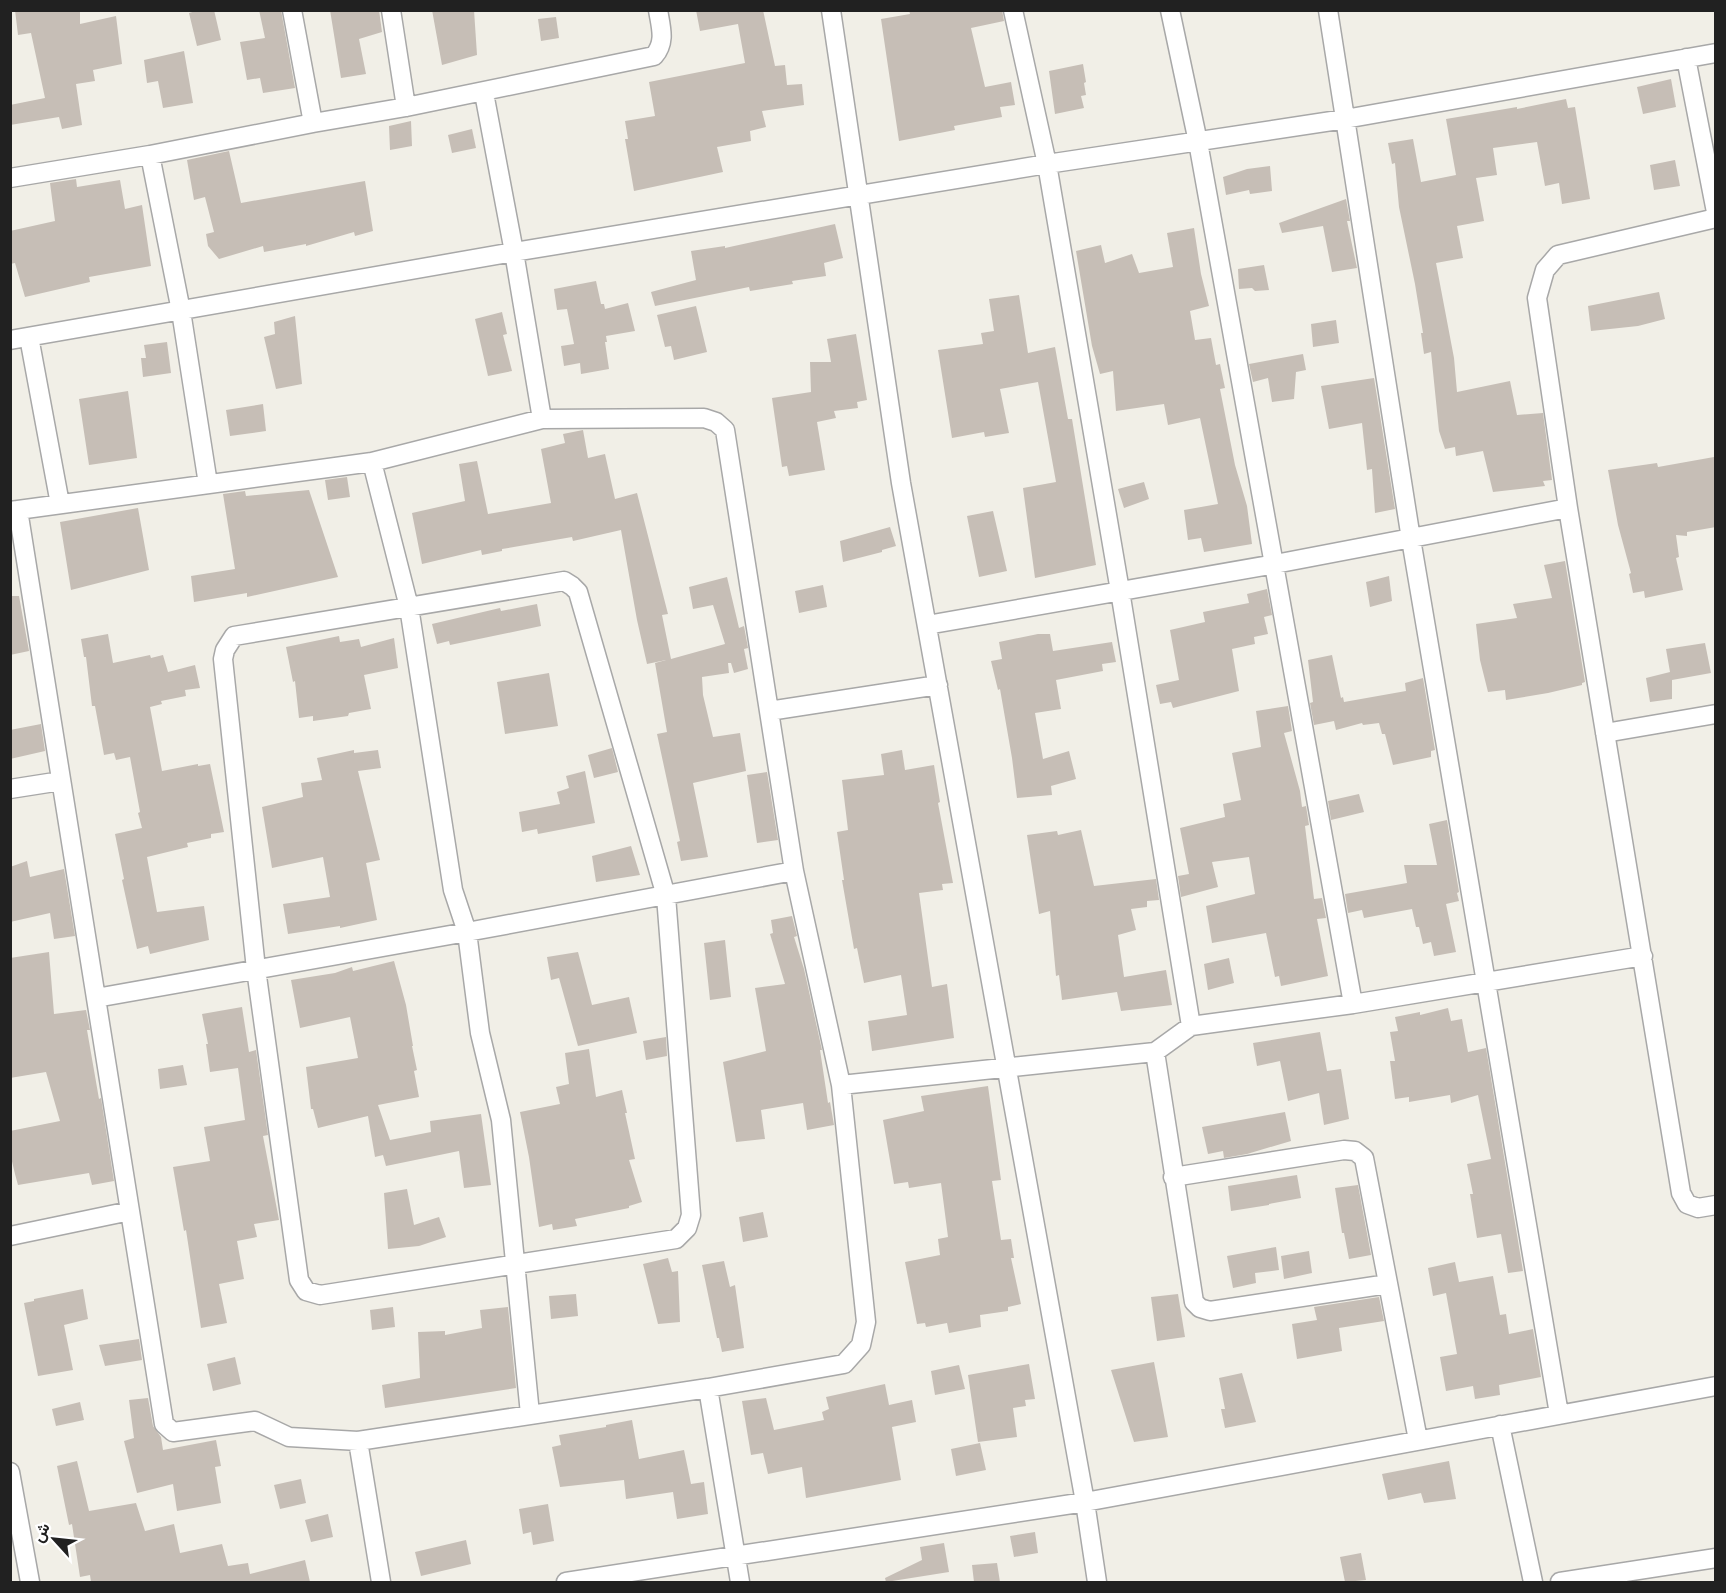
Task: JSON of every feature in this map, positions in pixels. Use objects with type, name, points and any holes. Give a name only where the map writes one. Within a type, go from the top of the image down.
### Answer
[{"type":"street","points":[[292,10],[313,123]]},
{"type":"street","points":[[391,10],[406,107]]},
{"type":"street","points":[[10,178],[150,155],[484,93],[654,56],[660,49],[662,39],[658,10]]},
{"type":"street","points":[[831,10],[902,483],[1085,1502],[1097,1582]]},
{"type":"street","points":[[1013,10],[1047,164],[1191,1026]]},
{"type":"street","points":[[1170,10],[1198,142],[1353,1004]]},
{"type":"street","points":[[1328,10],[1411,539],[1559,1414]]},
{"type":"street","points":[[10,340],[514,252],[1047,164],[1345,119],[1716,53]]},
{"type":"street","points":[[1686,58],[1716,212]]},
{"type":"street","points":[[484,93],[542,419]]},
{"type":"street","points":[[150,155],[181,311],[208,484]]},
{"type":"street","points":[[1716,218],[1558,255],[1545,270],[1536,298],[1568,508],[1681,1193],[1687,1204],[1698,1208],[1716,1205]]},
{"type":"street","points":[[29,337],[60,504]]},
{"type":"street","points":[[704,418],[716,422],[725,430],[794,871],[841,1085],[866,1322],[861,1345],[844,1364],[708,1388],[358,1441],[289,1437],[255,1421],[173,1432],[164,1424],[61,781],[14,510],[372,462],[542,419],[704,418]]},
{"type":"street","points":[[372,462],[409,607],[453,890],[467,932],[480,1034],[501,1120],[530,1414]]},
{"type":"street","points":[[927,625],[1275,564],[1568,508]]},
{"type":"street","points":[[564,581],[578,592],[666,896],[691,1215],[687,1228],[676,1239],[320,1295],[306,1292],[299,1280],[256,969],[223,659],[225,650],[234,636],[409,607],[564,581]]},
{"type":"street","points":[[769,711],[938,685]]},
{"type":"street","points":[[1605,733],[1716,714]]},
{"type":"street","points":[[10,789],[61,781]]},
{"type":"street","points":[[96,998],[794,871]]},
{"type":"street","points":[[841,1085],[1155,1052],[1191,1026],[1353,1004],[1643,956]]},
{"type":"street","points":[[1155,1052],[1194,1302],[1200,1308],[1210,1311],[1388,1284]]},
{"type":"street","points":[[1173,1177],[1344,1150],[1355,1151],[1364,1158],[1418,1440]]},
{"type":"street","points":[[10,1236],[130,1211]]},
{"type":"street","points":[[566,1582],[1085,1502],[1716,1386]]},
{"type":"street","points":[[708,1388],[740,1582]]},
{"type":"street","points":[[1500,1425],[1533,1582]]},
{"type":"street","points":[[358,1441],[381,1582]]},
{"type":"street","points":[[10,1472],[30,1582]]},
{"type":"street","points":[[1560,1582],[1716,1558]]},
{"type":"building","points":[[15,10],[80,10],[80,24],[116,16],[122,64],[93,70],[95,81],[76,84],[82,125],[62,129],[59,117],[10,125],[10,105],[45,98],[31,33],[18,35]]},
{"type":"building","points":[[214,10],[221,40],[197,46],[189,13]]},
{"type":"building","points":[[259,10],[281,10],[295,88],[263,93],[260,78],[247,80],[240,42],[265,38]]},
{"type":"building","points":[[330,10],[379,10],[382,32],[359,39],[366,74],[341,78]]},
{"type":"building","points":[[432,10],[474,10],[477,55],[442,65]]},
{"type":"building","points":[[696,10],[763,10],[775,66],[785,65],[787,85],[802,84],[804,105],[762,111],[766,127],[750,131],[751,141],[717,147],[723,172],[634,191],[625,139],[628,139],[625,121],[655,116],[649,82],[745,63],[738,24],[700,31]]},
{"type":"building","points":[[909,10],[1002,10],[1004,21],[971,28],[985,87],[1011,82],[1015,105],[1000,107],[1002,117],[954,126],[955,130],[899,141],[881,19],[910,14]]},
{"type":"building","points":[[556,17],[559,38],[541,41],[538,19]]},
{"type":"building","points":[[184,51],[193,103],[163,108],[158,81],[147,83],[144,60]]},
{"type":"building","points":[[1083,64],[1086,95],[1081,96],[1084,108],[1055,114],[1049,71]]},
{"type":"building","points":[[1671,79],[1676,107],[1643,114],[1637,87]]},
{"type":"building","points":[[1566,99],[1568,108],[1575,107],[1590,199],[1562,204],[1559,183],[1545,186],[1537,142],[1493,148],[1497,175],[1476,178],[1484,221],[1457,226],[1463,258],[1436,263],[1454,358],[1457,392],[1510,381],[1517,415],[1543,413],[1552,480],[1543,481],[1545,486],[1493,492],[1483,451],[1456,456],[1455,447],[1445,449],[1439,431],[1431,352],[1424,354],[1415,284],[1399,207],[1395,163],[1392,164],[1388,143],[1413,139],[1421,182],[1456,175],[1446,119],[1517,107],[1517,109]]},
{"type":"building","points":[[411,121],[412,146],[390,150],[389,126]]},
{"type":"building","points":[[472,129],[476,148],[452,153],[448,135]]},
{"type":"building","points":[[229,151],[241,203],[365,181],[373,231],[355,236],[354,232],[306,246],[306,244],[264,252],[263,246],[219,259],[208,246],[206,234],[214,232],[205,197],[194,200],[187,160]]},
{"type":"building","points":[[1675,160],[1680,186],[1654,190],[1650,165]]},
{"type":"building","points":[[1270,166],[1272,191],[1250,194],[1249,190],[1226,195],[1223,177],[1247,169]]},
{"type":"building","points":[[76,179],[77,187],[120,180],[125,209],[142,205],[151,266],[89,277],[90,282],[25,297],[15,263],[10,264],[10,231],[55,221],[50,183]]},
{"type":"building","points":[[1346,199],[1350,221],[1347,221],[1357,268],[1332,272],[1323,226],[1282,233],[1279,223]]},
{"type":"building","points":[[835,224],[843,258],[824,263],[826,276],[750,291],[749,287],[655,306],[651,292],[696,280],[691,251],[725,246],[725,248]]},
{"type":"building","points":[[1194,228],[1201,274],[1209,306],[1190,311],[1195,340],[1211,338],[1216,365],[1220,364],[1225,388],[1220,389],[1235,465],[1247,506],[1252,544],[1204,552],[1201,538],[1188,540],[1184,510],[1218,504],[1200,418],[1168,425],[1164,404],[1116,411],[1113,371],[1100,374],[1092,346],[1076,251],[1101,245],[1105,263],[1132,254],[1139,273],[1173,267],[1167,233]]},
{"type":"building","points":[[1264,265],[1269,290],[1239,289],[1238,269]]},
{"type":"building","points":[[596,281],[601,304],[604,304],[605,309],[628,303],[635,331],[606,336],[609,369],[581,374],[580,363],[564,366],[561,346],[574,344],[567,309],[557,310],[554,289]]},
{"type":"building","points":[[1659,292],[1665,319],[1638,326],[1591,331],[1588,306]]},
{"type":"building","points":[[1019,295],[1028,353],[1055,347],[1068,419],[1072,419],[1096,565],[1035,578],[1023,488],[1056,482],[1038,382],[1000,389],[1009,433],[985,437],[984,432],[952,438],[938,350],[983,344],[981,333],[994,331],[989,299]]},
{"type":"building","points":[[696,306],[707,352],[674,360],[671,346],[665,347],[657,315]]},
{"type":"building","points":[[502,312],[507,334],[503,335],[512,371],[488,376],[475,319]]},
{"type":"building","points":[[295,316],[302,384],[276,389],[264,337],[275,334],[274,322]]},
{"type":"building","points":[[1336,320],[1339,343],[1313,347],[1311,324]]},
{"type":"building","points":[[856,334],[867,400],[857,402],[858,408],[834,411],[836,418],[817,422],[825,470],[789,476],[787,466],[782,467],[772,398],[811,392],[810,362],[831,362],[827,339]]},
{"type":"building","points":[[167,342],[171,373],[143,377],[141,358],[146,358],[144,345]]},
{"type":"building","points":[[1303,354],[1306,370],[1296,372],[1294,399],[1272,402],[1268,378],[1253,382],[1249,364]]},
{"type":"building","points":[[1374,378],[1395,509],[1375,513],[1372,469],[1367,470],[1362,423],[1329,429],[1321,386]]},
{"type":"building","points":[[128,391],[137,458],[89,465],[79,399]]},
{"type":"building","points":[[263,404],[266,431],[230,436],[226,410]]},
{"type":"building","points":[[583,430],[588,458],[605,454],[615,499],[637,493],[668,614],[662,615],[671,659],[725,644],[713,605],[693,609],[689,587],[727,577],[739,628],[744,626],[748,648],[744,649],[748,669],[734,673],[731,663],[728,663],[729,673],[702,677],[703,695],[713,737],[740,733],[746,771],[693,783],[708,857],[681,861],[677,842],[680,841],[657,734],[667,732],[655,663],[666,660],[647,664],[621,530],[573,541],[572,537],[502,549],[502,551],[482,555],[481,550],[422,564],[412,513],[465,501],[459,464],[477,461],[488,514],[551,503],[541,449],[565,443],[563,434]]},
{"type":"building","points":[[1714,457],[1716,527],[1687,532],[1687,536],[1676,535],[1679,557],[1676,558],[1683,590],[1645,598],[1644,591],[1633,593],[1629,574],[1631,573],[1618,525],[1608,470],[1657,463],[1658,467]]},
{"type":"building","points":[[347,477],[350,497],[328,500],[325,480]]},
{"type":"building","points":[[1144,482],[1149,499],[1124,508],[1118,489]]},
{"type":"building","points":[[309,490],[338,577],[247,597],[247,593],[194,602],[191,576],[235,569],[223,494],[245,491],[246,496]]},
{"type":"building","points":[[138,508],[149,570],[71,590],[60,522]]},
{"type":"building","points":[[993,511],[1007,571],[979,577],[967,516]]},
{"type":"building","points":[[890,527],[896,546],[843,562],[840,541]]},
{"type":"building","points":[[1565,561],[1585,682],[1582,685],[1548,693],[1506,700],[1505,690],[1488,692],[1480,660],[1476,624],[1517,618],[1513,604],[1552,598],[1544,565]]},
{"type":"building","points":[[1389,576],[1392,601],[1370,607],[1366,582]]},
{"type":"building","points":[[823,585],[827,607],[799,613],[795,591]]},
{"type":"building","points":[[1267,589],[1272,615],[1264,617],[1268,634],[1254,637],[1255,644],[1232,649],[1239,691],[1173,708],[1171,702],[1160,704],[1156,685],[1179,680],[1170,630],[1205,622],[1203,612],[1249,603],[1247,594]]},
{"type":"building","points":[[10,596],[19,596],[29,651],[10,655]]},
{"type":"building","points":[[537,604],[541,626],[450,645],[449,641],[437,644],[432,624],[500,608],[501,611]]},
{"type":"building","points":[[108,634],[113,663],[150,655],[151,658],[163,655],[168,672],[195,665],[200,688],[185,690],[186,696],[161,701],[162,704],[150,707],[162,771],[210,764],[224,832],[211,834],[211,838],[187,843],[188,847],[147,857],[157,912],[204,906],[209,940],[150,954],[148,946],[137,949],[115,834],[142,828],[130,757],[116,760],[114,753],[104,755],[95,706],[92,706],[86,657],[84,657],[81,639]]},
{"type":"building","points":[[1038,634],[1050,634],[1053,651],[1112,642],[1116,662],[1102,664],[1103,671],[1056,680],[1061,709],[1035,713],[1043,759],[1069,751],[1076,779],[1051,786],[1052,795],[1017,798],[1000,689],[998,690],[991,661],[1002,659],[999,642]]},
{"type":"building","points":[[339,636],[340,642],[359,639],[361,647],[394,638],[398,668],[364,675],[371,709],[349,713],[348,716],[313,721],[313,716],[299,718],[295,681],[293,682],[286,647]]},
{"type":"building","points":[[1705,643],[1711,673],[1672,680],[1672,699],[1650,702],[1646,678],[1670,672],[1666,649]]},
{"type":"building","points":[[1332,655],[1341,698],[1343,697],[1344,702],[1406,691],[1405,683],[1423,678],[1435,750],[1431,751],[1431,757],[1393,765],[1385,734],[1382,734],[1379,723],[1363,725],[1362,723],[1336,730],[1334,721],[1314,725],[1310,703],[1313,702],[1308,660]]},
{"type":"building","points":[[549,673],[558,726],[505,734],[497,682]]},
{"type":"building","points":[[1288,706],[1292,731],[1284,733],[1300,791],[1302,807],[1306,806],[1309,825],[1305,826],[1314,899],[1322,898],[1326,918],[1317,919],[1328,976],[1281,986],[1279,976],[1275,977],[1266,933],[1212,943],[1206,906],[1255,894],[1249,857],[1212,862],[1218,887],[1181,897],[1178,876],[1189,874],[1180,828],[1225,817],[1223,804],[1241,800],[1232,753],[1261,747],[1256,711]]},
{"type":"building","points":[[41,724],[45,751],[10,759],[10,730]]},
{"type":"building","points":[[612,748],[618,772],[594,778],[588,755]]},
{"type":"building","points":[[354,750],[354,753],[378,750],[381,768],[358,771],[380,860],[366,863],[377,920],[340,928],[340,926],[288,934],[283,904],[330,897],[323,857],[272,868],[262,807],[303,797],[301,783],[322,780],[317,758]]},
{"type":"building","points":[[902,750],[905,770],[934,765],[940,802],[938,803],[953,883],[942,884],[943,890],[919,893],[932,987],[947,984],[954,1038],[872,1051],[868,1021],[907,1015],[901,975],[864,983],[857,948],[854,949],[842,880],[844,880],[837,832],[848,830],[842,780],[884,775],[881,754]]},
{"type":"building","points":[[585,771],[595,823],[538,834],[537,829],[522,832],[519,812],[560,804],[557,792],[569,788],[566,776]]},
{"type":"building","points":[[767,772],[778,840],[757,843],[747,775]]},
{"type":"building","points":[[1359,794],[1364,812],[1331,820],[1328,801]]},
{"type":"building","points":[[1447,820],[1459,892],[1457,893],[1459,901],[1446,904],[1456,952],[1434,956],[1431,942],[1423,944],[1412,909],[1364,918],[1362,910],[1348,913],[1345,894],[1407,883],[1404,865],[1437,865],[1429,824]]},
{"type":"building","points":[[1081,830],[1094,886],[1156,879],[1159,900],[1147,901],[1147,907],[1131,909],[1136,930],[1118,935],[1124,977],[1166,970],[1172,1005],[1121,1011],[1117,992],[1062,1000],[1059,975],[1056,976],[1050,911],[1039,914],[1027,835],[1057,831],[1058,835]]},
{"type":"building","points":[[631,846],[640,875],[596,882],[592,856]]},
{"type":"building","points":[[27,861],[30,877],[64,869],[75,936],[54,939],[50,913],[10,922],[10,867]]},
{"type":"building","points":[[792,916],[797,936],[794,937],[804,969],[822,1050],[820,1050],[828,1103],[830,1102],[834,1125],[807,1130],[803,1103],[761,1110],[765,1139],[736,1142],[723,1062],[766,1051],[755,988],[785,984],[770,934],[773,933],[771,920]]},
{"type":"building","points":[[725,940],[731,997],[710,1000],[704,943]]},
{"type":"building","points":[[49,952],[54,1014],[86,1010],[90,1030],[87,1030],[99,1099],[101,1098],[114,1181],[92,1185],[89,1173],[18,1185],[10,1153],[10,1131],[60,1121],[46,1072],[10,1078],[10,958]]},
{"type":"building","points":[[578,952],[592,1005],[629,997],[637,1033],[578,1046],[559,978],[551,980],[547,957]]},
{"type":"building","points":[[1229,958],[1234,983],[1208,990],[1204,964]]},
{"type":"building","points":[[394,961],[406,1005],[419,1097],[378,1105],[390,1140],[431,1132],[430,1121],[481,1114],[491,1185],[464,1188],[459,1151],[386,1166],[383,1155],[375,1157],[368,1116],[318,1128],[313,1109],[311,1109],[306,1067],[358,1058],[350,1017],[300,1028],[291,980],[335,973],[352,967],[353,971]]},
{"type":"building","points":[[242,1007],[249,1052],[256,1050],[268,1135],[263,1136],[279,1220],[254,1224],[257,1237],[237,1241],[244,1279],[219,1284],[227,1323],[201,1328],[186,1230],[184,1231],[173,1167],[210,1161],[204,1127],[245,1120],[238,1068],[210,1072],[206,1044],[208,1044],[202,1014]]},
{"type":"building","points":[[1448,1008],[1451,1021],[1462,1019],[1468,1052],[1486,1048],[1523,1271],[1508,1273],[1501,1234],[1477,1238],[1470,1194],[1473,1194],[1467,1164],[1491,1159],[1478,1095],[1451,1103],[1450,1095],[1409,1102],[1409,1097],[1395,1099],[1390,1061],[1395,1061],[1390,1032],[1398,1031],[1395,1017],[1420,1012],[1420,1015]]},
{"type":"building","points":[[1320,1032],[1327,1071],[1341,1069],[1349,1119],[1324,1125],[1319,1093],[1288,1101],[1280,1061],[1257,1066],[1253,1043]]},
{"type":"building","points":[[666,1037],[667,1056],[646,1060],[643,1041]]},
{"type":"building","points":[[589,1049],[596,1097],[622,1090],[635,1159],[629,1160],[642,1202],[629,1206],[629,1208],[575,1219],[577,1226],[553,1230],[552,1224],[539,1227],[520,1112],[560,1104],[556,1087],[569,1084],[565,1053]]},
{"type":"building","points":[[183,1065],[187,1085],[160,1089],[158,1069]]},
{"type":"building","points":[[988,1086],[1001,1180],[992,1181],[1001,1240],[1011,1239],[1014,1258],[1011,1258],[1021,1304],[1008,1307],[1008,1311],[980,1315],[981,1327],[949,1333],[947,1323],[926,1327],[925,1323],[917,1324],[905,1262],[940,1255],[938,1239],[948,1237],[941,1183],[909,1188],[908,1182],[894,1184],[883,1120],[924,1111],[921,1096]]},
{"type":"building","points":[[1285,1112],[1291,1141],[1224,1158],[1223,1151],[1208,1154],[1202,1127]]},
{"type":"building","points":[[1297,1175],[1301,1198],[1231,1211],[1228,1186]]},
{"type":"building","points":[[1358,1185],[1371,1255],[1349,1259],[1344,1233],[1342,1233],[1335,1188]]},
{"type":"building","points":[[407,1189],[414,1225],[439,1217],[446,1237],[419,1246],[388,1249],[384,1193]]},
{"type":"building","points":[[763,1212],[768,1237],[743,1242],[739,1217]]},
{"type":"building","points":[[1276,1247],[1279,1270],[1255,1273],[1256,1283],[1233,1288],[1227,1256]]},
{"type":"building","points":[[1309,1251],[1312,1273],[1284,1279],[1281,1256]]},
{"type":"building","points":[[668,1258],[672,1272],[678,1271],[680,1322],[658,1324],[643,1264]]},
{"type":"building","points":[[724,1261],[730,1287],[735,1285],[744,1348],[722,1352],[702,1265]]},
{"type":"building","points":[[1455,1262],[1459,1282],[1493,1276],[1500,1315],[1506,1314],[1509,1334],[1533,1329],[1541,1377],[1499,1385],[1500,1395],[1475,1399],[1473,1386],[1446,1391],[1440,1357],[1457,1354],[1446,1293],[1433,1296],[1428,1268]]},
{"type":"building","points":[[83,1289],[88,1319],[64,1325],[73,1370],[38,1376],[24,1303]]},
{"type":"building","points":[[576,1294],[578,1316],[551,1319],[549,1296]]},
{"type":"building","points":[[1178,1294],[1185,1337],[1157,1341],[1151,1297]]},
{"type":"building","points":[[1379,1297],[1384,1321],[1339,1328],[1342,1351],[1297,1359],[1292,1324],[1317,1320],[1314,1307]]},
{"type":"building","points":[[393,1307],[395,1327],[372,1330],[370,1310]]},
{"type":"building","points":[[508,1307],[516,1388],[385,1408],[382,1385],[420,1378],[418,1332],[445,1331],[445,1335],[482,1328],[480,1310]]},
{"type":"building","points":[[139,1339],[142,1360],[105,1366],[99,1345]]},
{"type":"building","points":[[235,1357],[241,1384],[213,1391],[207,1364]]},
{"type":"building","points":[[1154,1362],[1168,1437],[1134,1442],[1111,1370]]},
{"type":"building","points":[[1029,1364],[1035,1399],[1025,1400],[1026,1406],[1013,1408],[1017,1437],[978,1442],[968,1375]]},
{"type":"building","points":[[959,1365],[965,1389],[935,1395],[931,1371]]},
{"type":"building","points":[[1242,1373],[1256,1422],[1225,1428],[1221,1409],[1225,1409],[1219,1378]]},
{"type":"building","points":[[885,1384],[889,1405],[912,1400],[916,1422],[892,1427],[901,1480],[806,1498],[802,1467],[768,1474],[763,1453],[751,1455],[742,1401],[766,1398],[774,1430],[824,1420],[822,1412],[829,1409],[826,1397]]},
{"type":"building","points":[[148,1398],[153,1426],[161,1437],[163,1450],[216,1440],[221,1466],[215,1467],[221,1503],[177,1511],[173,1484],[137,1493],[124,1441],[134,1438],[129,1400]]},
{"type":"building","points":[[80,1402],[84,1420],[56,1426],[52,1409]]},
{"type":"building","points":[[632,1420],[639,1459],[684,1450],[691,1484],[704,1482],[708,1514],[677,1519],[673,1492],[626,1499],[624,1480],[560,1487],[552,1447],[561,1445],[559,1435]]},
{"type":"building","points":[[980,1443],[986,1470],[956,1476],[951,1449]]},
{"type":"building","points":[[77,1461],[89,1511],[136,1503],[145,1531],[174,1524],[180,1553],[222,1544],[228,1566],[248,1563],[250,1574],[305,1560],[310,1582],[91,1582],[90,1575],[80,1577],[72,1524],[69,1525],[57,1466]]},
{"type":"building","points":[[1449,1461],[1456,1499],[1424,1503],[1421,1493],[1388,1500],[1382,1474]]},
{"type":"building","points":[[301,1479],[306,1503],[280,1509],[274,1485]]},
{"type":"building","points":[[548,1504],[554,1541],[533,1545],[531,1532],[523,1534],[519,1509]]},
{"type":"building","points":[[328,1514],[333,1537],[311,1542],[305,1520]]},
{"type":"building","points":[[1035,1532],[1038,1553],[1014,1557],[1010,1536]]},
{"type":"building","points":[[466,1540],[471,1564],[421,1576],[415,1552]]},
{"type":"building","points":[[944,1543],[949,1572],[886,1582],[885,1578],[922,1560],[920,1547]]},
{"type":"building","points":[[1361,1553],[1366,1580],[1345,1582],[1340,1557]]},
{"type":"building","points":[[997,1563],[1000,1582],[974,1582],[972,1565]]}]
